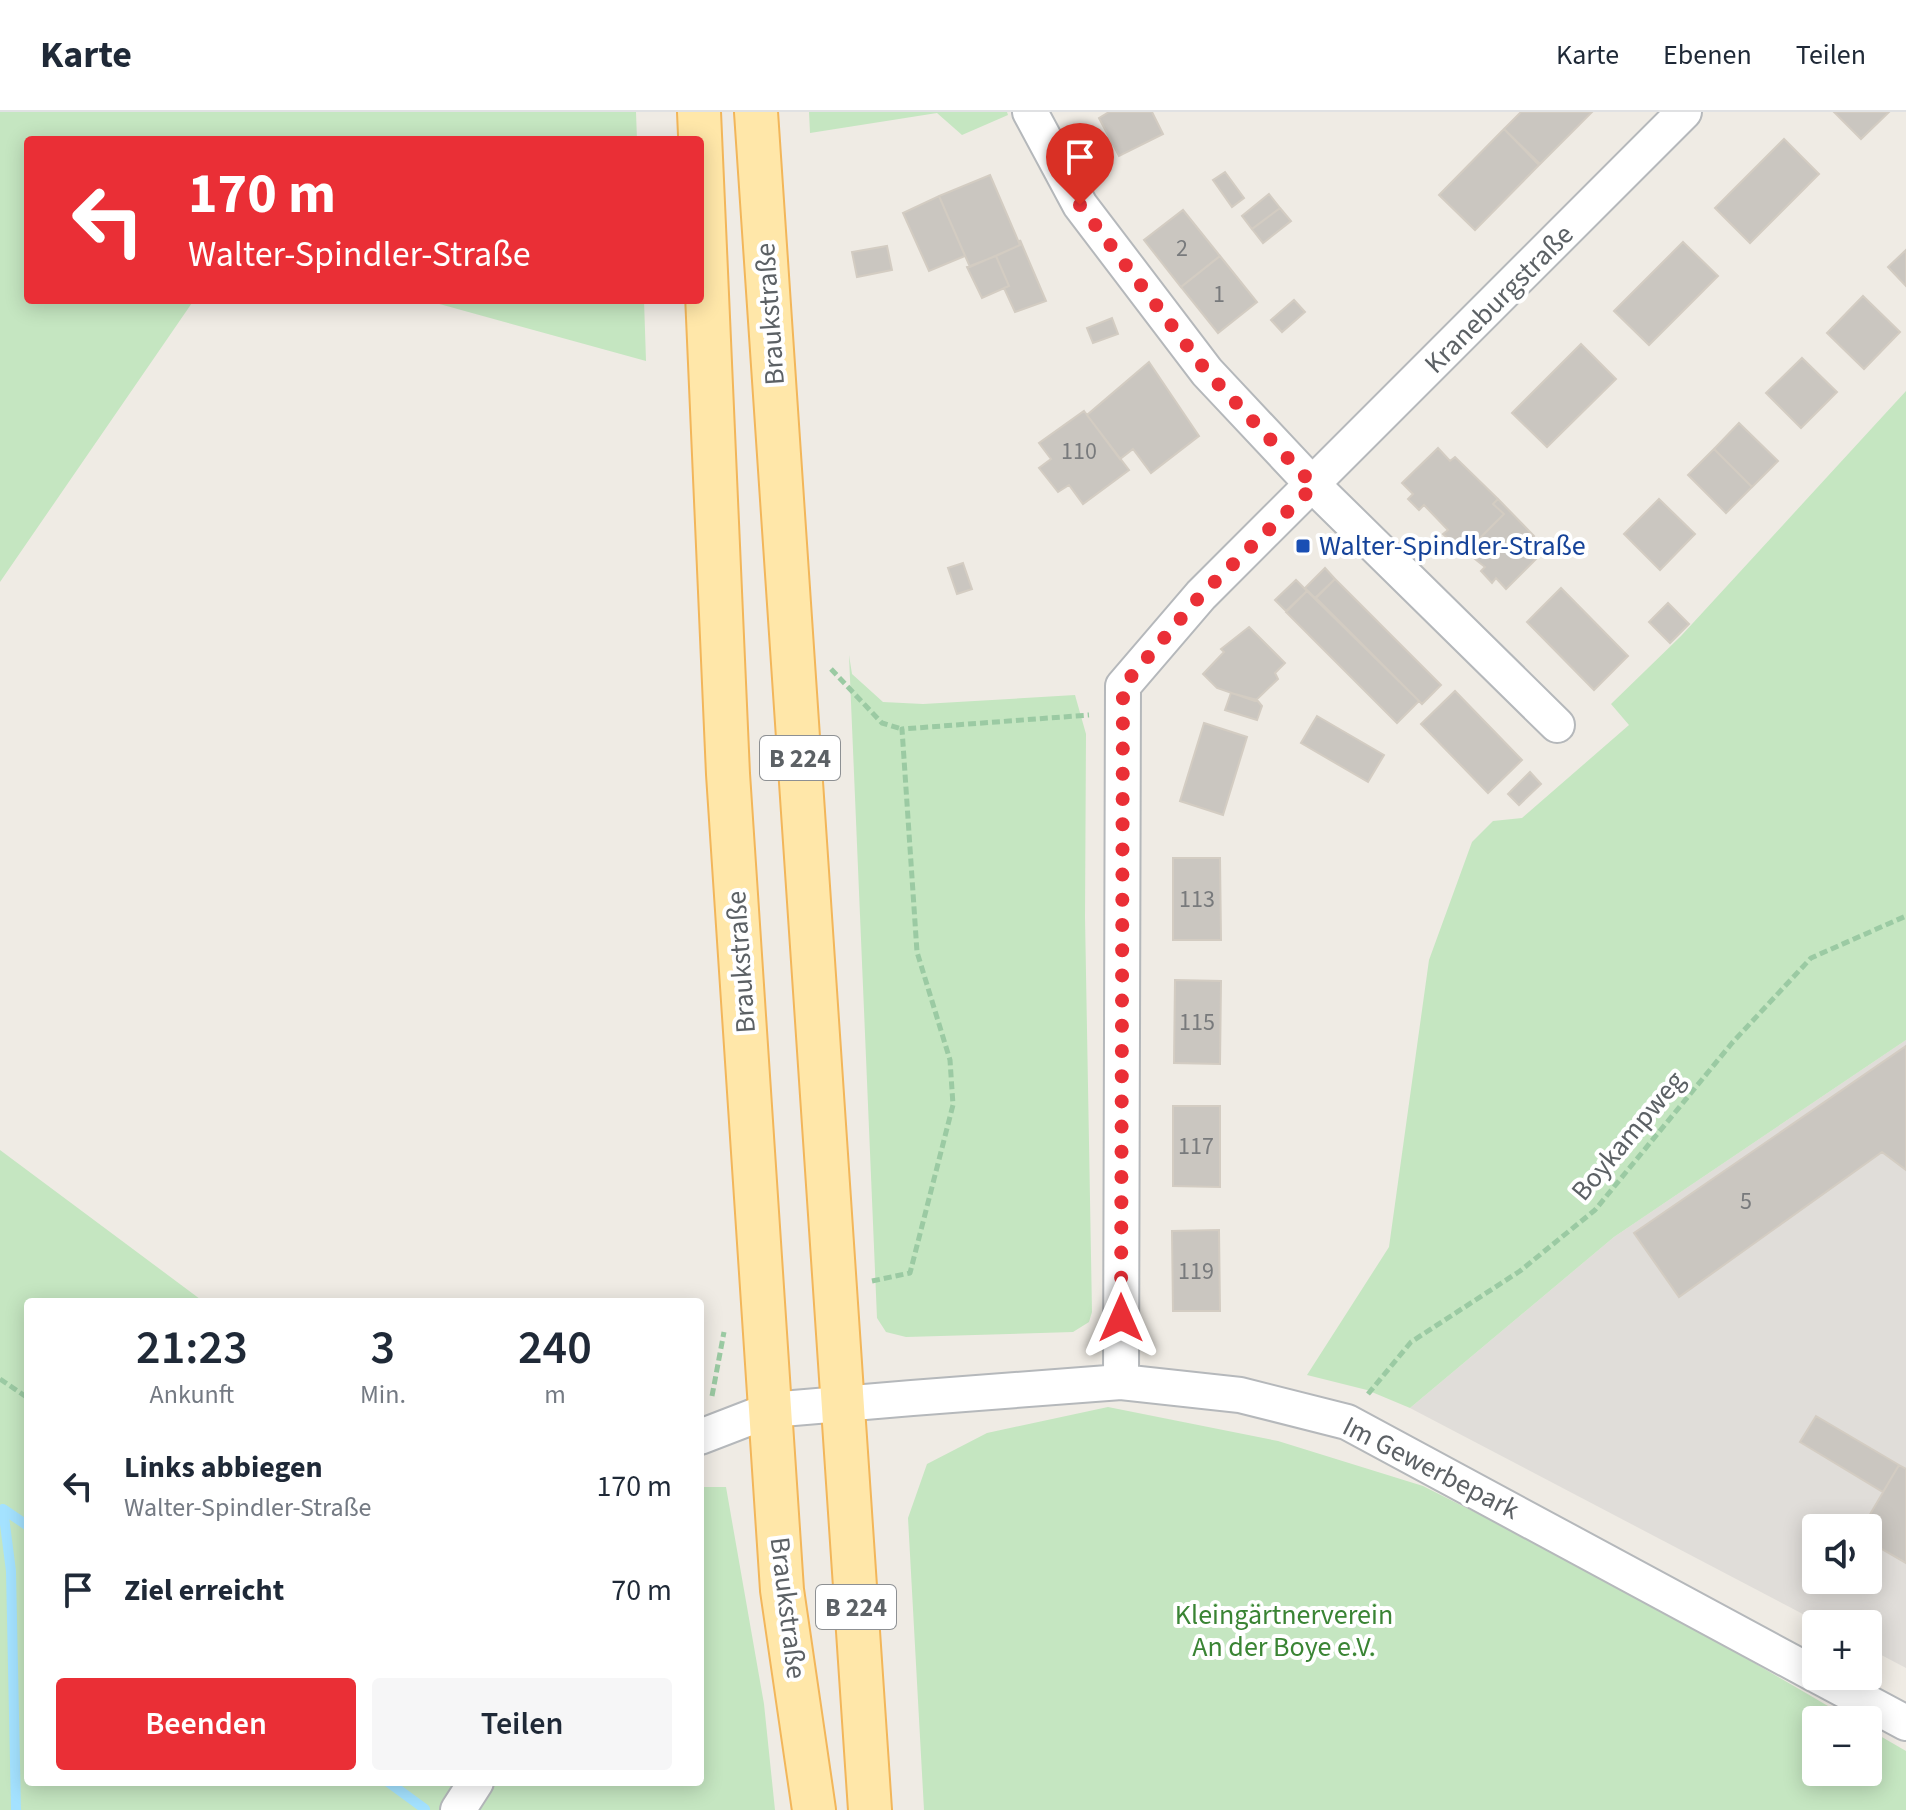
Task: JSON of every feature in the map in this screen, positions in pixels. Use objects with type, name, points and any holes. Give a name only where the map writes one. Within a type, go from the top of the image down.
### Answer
[{"type":"main road","name":"Braukstraße","points":[[699,112],[700,136]]},
{"type":"main road","name":"Braukstraße","points":[[756,112],[870,1810]]},
{"type":"main road","name":"Braukstraße","points":[[704,226],[728,774],[782,1590],[814,1810]]},
{"type":"street","points":[[1030,112],[1080,205],[1207,372],[1314,486],[1557,725]]},
{"type":"street","name":"Kraneburgstraße","points":[[1121,1382],[1123,686],[1201,595],[1314,486],[1684,112]]},
{"type":"street","name":"Im Gewerbepark","points":[[704,1435],[770,1410],[1121,1382],[1240,1395],[1347,1422],[1802,1667]]},
{"type":"street","name":"Im Gewerbepark","points":[[1845,1690],[1906,1723]]},
{"type":"street","points":[[458,1810],[473,1786]]},
{"type":"path","points":[[792,639],[841,676],[882,723],[902,729],[1122,712]]},
{"type":"path","points":[[836,1283],[875,1281],[910,1273],[953,1105],[950,1060],[917,952],[902,729]]},
{"type":"path","name":"Boykampweg","points":[[1347,1422],[1411,1342],[1520,1271],[1595,1210],[1732,1043],[1811,958],[1906,916]]},
{"type":"path","points":[[0,1379],[24,1395]]},
{"type":"shaded area","points":[[1906,1040],[1906,1668],[1882,1655],[1882,1610],[1802,1610],[1802,1614],[1410,1408],[1614,1237]]},
{"type":"green space","points":[[0,112],[636,112],[637,136],[24,136],[24,304],[191,304],[0,582]]},
{"type":"green space","points":[[809,112],[1007,112],[1008,115],[962,135],[937,113],[810,133]]},
{"type":"green space","points":[[439,304],[644,304],[646,361]]},
{"type":"green space","points":[[1906,391],[1906,1040],[1614,1237],[1410,1408],[1367,1390],[1307,1375],[1389,1247],[1429,960],[1472,842],[1493,821],[1522,818],[1629,725],[1611,704],[1681,636]]},
{"type":"green space","points":[[849,655],[852,674],[883,702],[923,704],[1075,695],[1086,734],[1085,917],[1092,1312],[1089,1322],[1073,1332],[906,1337],[886,1332],[877,1318]]},
{"type":"green space","points":[[0,1150],[199,1298],[24,1298],[24,1786],[486,1786],[485,1795],[491,1786],[704,1786],[704,1487],[726,1487],[764,1704],[775,1810],[0,1810]]},
{"type":"green space","name":"Kleingärtnerverein An der Boye e.V.","points":[[1108,1407],[1278,1441],[1423,1486],[1631,1591],[1828,1706],[1802,1706],[1802,1786],[1882,1786],[1882,1737],[1906,1751],[1906,1810],[924,1810],[908,1518],[927,1464],[987,1433]]},
{"type":"building","points":[[1109,112],[1152,112],[1163,134],[1119,156],[1099,118]]},
{"type":"building","points":[[1521,112],[1592,112],[1540,164],[1504,129]]},
{"type":"building","points":[[1834,112],[1889,112],[1861,139]]},
{"type":"building","points":[[1504,129],[1539,165],[1475,230],[1439,195]]},
{"type":"building","points":[[1784,139],[1819,174],[1750,243],[1715,208]]},
{"type":"building","points":[[1225,172],[1244,198],[1232,207],[1213,180]]},
{"type":"building","points":[[990,175],[1020,245],[970,267],[939,196]]},
{"type":"building","points":[[1269,194],[1280,208],[1252,229],[1242,216]]},
{"type":"building","points":[[939,196],[965,256],[929,271],[903,213]]},
{"type":"building","points":[[1280,208],[1291,221],[1263,243],[1252,229]]},
{"type":"building","points":[[1183,210],[1220,256],[1181,287],[1144,240]]},
{"type":"building","points":[[1020,240],[1046,301],[1015,312],[1004,288],[1009,286],[996,256],[1020,245]]},
{"type":"building","points":[[1683,242],[1718,276],[1649,345],[1614,311]]},
{"type":"building","points":[[887,246],[892,270],[857,277],[852,252]]},
{"type":"building","points":[[1906,250],[1906,286],[1888,267]]},
{"type":"building","points":[[996,256],[1009,286],[982,298],[967,267]]},
{"type":"building","points":[[1220,256],[1257,302],[1218,333],[1181,287]]},
{"type":"building","points":[[1863,296],[1900,332],[1864,369],[1827,333]]},
{"type":"building","points":[[1294,300],[1305,312],[1282,332],[1271,320]]},
{"type":"building","points":[[1112,318],[1118,334],[1093,343],[1087,328]]},
{"type":"building","points":[[1581,344],[1616,379],[1547,447],[1512,413]]},
{"type":"building","points":[[1802,358],[1837,392],[1801,428],[1766,393]]},
{"type":"building","points":[[1149,362],[1199,436],[1151,473],[1133,449],[1120,459],[1087,415]]},
{"type":"building","points":[[1084,411],[1129,470],[1083,504],[1069,485],[1058,492],[1039,468],[1051,459],[1039,443]]},
{"type":"building","points":[[1739,423],[1778,461],[1752,487],[1714,449]]},
{"type":"building","points":[[1438,448],[1450,461],[1455,457],[1498,499],[1493,504],[1504,514],[1468,550],[1459,541],[1455,545],[1443,534],[1448,530],[1424,505],[1419,510],[1408,499],[1413,494],[1402,483]]},
{"type":"building","points":[[1714,449],[1752,487],[1726,513],[1688,475]]},
{"type":"building","points":[[1498,499],[1534,536],[1530,540],[1542,553],[1506,589],[1496,578],[1492,583],[1481,571],[1485,567],[1466,552],[1504,514],[1493,504]]},
{"type":"building","points":[[1659,499],[1695,534],[1660,570],[1624,534]]},
{"type":"building","points":[[963,563],[972,589],[957,594],[948,568]]},
{"type":"building","points":[[1325,568],[1335,579],[1315,598],[1305,588]]},
{"type":"building","points":[[1335,579],[1441,685],[1422,704],[1316,598]]},
{"type":"building","points":[[1296,580],[1307,591],[1286,611],[1275,600]]},
{"type":"building","points":[[1561,588],[1628,656],[1594,690],[1527,622]]},
{"type":"building","points":[[1307,591],[1419,701],[1397,723],[1286,612]]},
{"type":"building","points":[[1668,603],[1689,624],[1670,643],[1649,622]]},
{"type":"building","points":[[1249,627],[1285,663],[1275,673],[1278,679],[1255,701],[1217,688],[1203,674],[1224,652],[1221,649]]},
{"type":"building","points":[[1455,691],[1522,760],[1488,793],[1421,724]]},
{"type":"building","points":[[1231,693],[1257,700],[1262,706],[1257,720],[1225,710]]},
{"type":"building","points":[[1317,716],[1384,755],[1368,782],[1301,743]]},
{"type":"building","points":[[1204,723],[1247,737],[1223,815],[1180,801]]},
{"type":"building","points":[[1530,772],[1541,784],[1519,805],[1508,794]]},
{"type":"building","points":[[1173,858],[1220,858],[1221,940],[1173,940]]},
{"type":"building","points":[[1175,980],[1221,981],[1220,1064],[1174,1063]]},
{"type":"building","points":[[1906,1046],[1906,1170],[1882,1152],[1679,1297],[1634,1233]]},
{"type":"building","points":[[1173,1106],[1220,1106],[1220,1187],[1173,1186]]},
{"type":"building","points":[[1219,1230],[1220,1311],[1173,1311],[1172,1231]]},
{"type":"building","points":[[1816,1416],[1899,1465],[1883,1492],[1800,1442]]},
{"type":"building","points":[[1899,1465],[1906,1469],[1906,1563],[1882,1549],[1882,1514],[1870,1514]]},
{"type":"waterway","points":[[3,1509],[11,1571],[16,1810]]},
{"type":"waterway","points":[[3,1509],[24,1523]]},
{"type":"waterway","points":[[393,1786],[425,1809]]},
{"type":"place","name":"Walter-Spindler-Straße","points":[[1303,546]]},
{"type":"route","points":[[1080,205],[1207,372],[1314,486],[1201,595],[1123,686],[1121,1318]]}]
